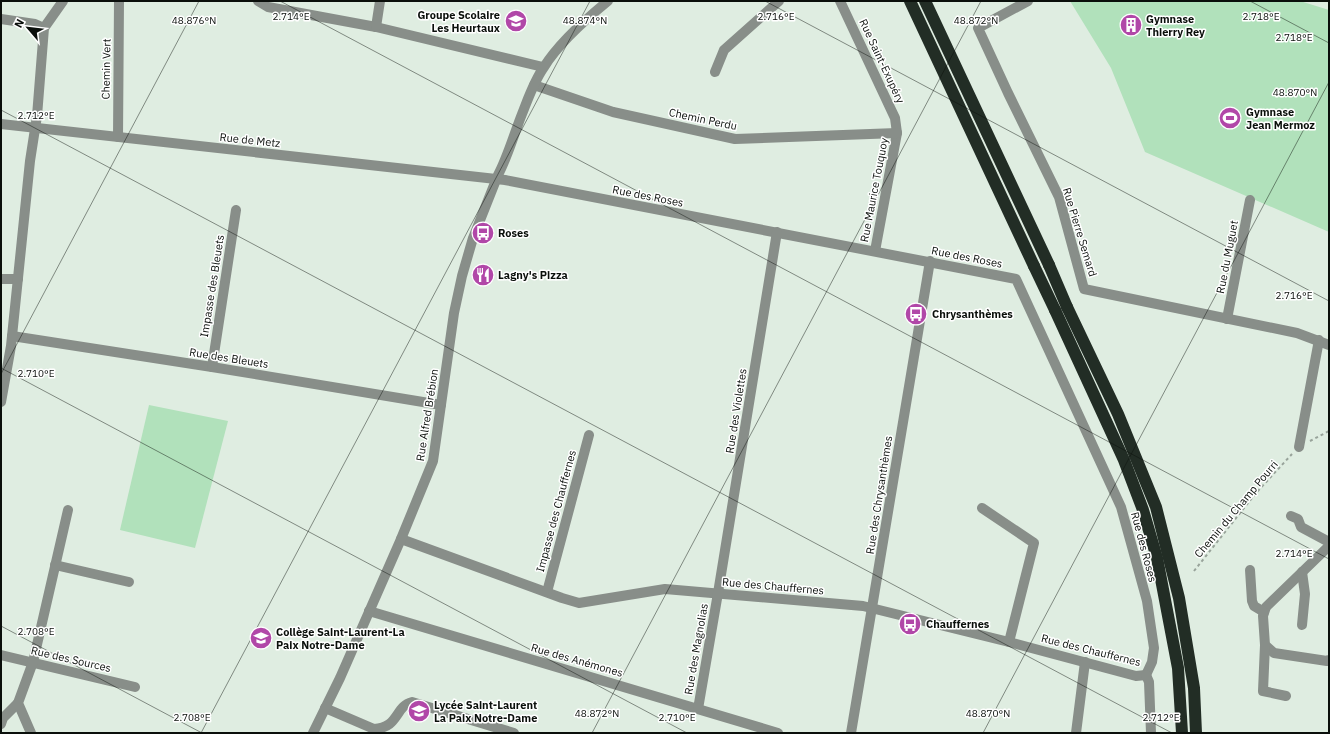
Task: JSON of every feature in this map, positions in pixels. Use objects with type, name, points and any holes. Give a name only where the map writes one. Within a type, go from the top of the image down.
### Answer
[{"type":"highway","points":[[910,1],[1124,460],[1143,510],[1157,558],[1167,603],[1178,668],[1182,733]]},
{"type":"highway","points":[[925,1],[1118,414],[1156,507],[1179,598],[1194,688],[1196,733]]},
{"type":"street","points":[[1,402],[10,358],[30,161],[36,128],[44,28],[63,1]]},
{"type":"street","name":"Chemin Vert","points":[[118,137],[119,1]]},
{"type":"street","points":[[258,1],[275,9],[376,27],[544,67]]},
{"type":"street","points":[[376,27],[380,1]]},
{"type":"street","name":"Rue Alfred Brébion","points":[[313,733],[340,678],[401,539],[433,461],[454,312],[462,276],[473,238],[522,114],[534,85],[544,67],[568,38],[595,11],[608,1]]},
{"type":"street","points":[[715,72],[724,50],[779,1]]},
{"type":"street","name":"Rue Saint-Exupéry","points":[[840,1],[895,118],[897,133]]},
{"type":"street","name":"Rue Pierre Semard","points":[[1028,1],[978,28],[1008,94],[1059,197],[1084,289],[1297,333],[1329,345]]},
{"type":"street","points":[[1,19],[35,24],[44,28]]},
{"type":"street","name":"Chemin Perdu","points":[[534,85],[613,112],[735,139],[897,133]]},
{"type":"street","name":"Rue de Metz","points":[[1,124],[496,179]]},
{"type":"street","name":"Rue Maurice Touquoy","points":[[875,251],[897,133]]},
{"type":"street","name":"Rue des Roses","points":[[496,179],[1016,279],[1121,507],[1146,601],[1154,648],[1152,662],[1146,675]]},
{"type":"street","name":"Rue du Muguet","points":[[1227,319],[1250,200]]},
{"type":"street","name":"Impasse des Bleuets","points":[[212,367],[236,210]]},
{"type":"street","name":"Rue des Violettes","points":[[718,593],[777,232]]},
{"type":"street","name":"Rue des Chrysanthèmes","points":[[851,733],[930,262]]},
{"type":"street","points":[[1,279],[18,279]]},
{"type":"street","name":"Rue des Bleuets","points":[[12,336],[441,405]]},
{"type":"street","points":[[1299,447],[1319,340]]},
{"type":"street","name":"Impasse des Chauffernes","points":[[547,592],[589,435]]},
{"type":"street","points":[[982,508],[1034,543],[1009,642]]},
{"type":"street","points":[[1,724],[4,718],[18,703],[33,662],[68,510]]},
{"type":"street","points":[[1291,516],[1298,519],[1301,527],[1329,542]]},
{"type":"street","name":"Rue des Chauffernes","points":[[401,539],[579,603],[665,589],[863,606],[1009,642],[1136,676],[1146,675]]},
{"type":"street","points":[[1286,696],[1263,691],[1266,645],[1263,616],[1264,612],[1266,607],[1329,546]]},
{"type":"street","points":[[55,565],[129,582]]},
{"type":"street","points":[[1250,570],[1252,601],[1254,606],[1264,612]]},
{"type":"street","points":[[1302,572],[1305,594],[1302,625]]},
{"type":"street","name":"Rue des Magnolias","points":[[698,709],[718,593]]},
{"type":"street","name":"Rue des Anémones","points":[[369,611],[778,733]]},
{"type":"street","points":[[1266,645],[1274,653],[1327,661],[1329,660]]},
{"type":"street","name":"Rue des Sources","points":[[1,655],[135,687]]},
{"type":"street","points":[[1076,733],[1085,662]]},
{"type":"street","points":[[1146,675],[1149,682],[1151,733]]},
{"type":"street","points":[[325,708],[374,729],[382,728],[390,724],[407,704],[412,702],[514,733]]},
{"type":"street","points":[[18,703],[31,733]]},
{"type":"path","name":"Chemin du Champ Pourri","points":[[1194,571],[1256,493],[1299,447],[1329,431]]},
{"type":"green space","name":"Gymnase Jean Mermoz","points":[[1070,1],[1300,1],[1329,10],[1329,232],[1145,152],[1111,68]]},
{"type":"green space","points":[[149,405],[228,421],[195,548],[120,530]]},
{"type":"place","name":"Groupe Scolaire Les Heurtaux","points":[[516,21]]},
{"type":"place","name":"Gymnase Thierry Rey","points":[[1131,25]]},
{"type":"place","name":"Gymnase Jean Mermoz","points":[[1230,118]]},
{"type":"place","name":"Roses","points":[[483,233]]},
{"type":"place","name":"Lagny's Pizza","points":[[483,275]]},
{"type":"place","name":"Chrysanthèmes","points":[[916,314]]},
{"type":"place","name":"Chauffernes","points":[[910,624]]},
{"type":"place","name":"Collège Saint-Laurent-La Paix Notre-Dame","points":[[261,638]]},
{"type":"place","name":"Lycée Saint-Laurent La Paix Notre-Dame","points":[[419,711]]}]
